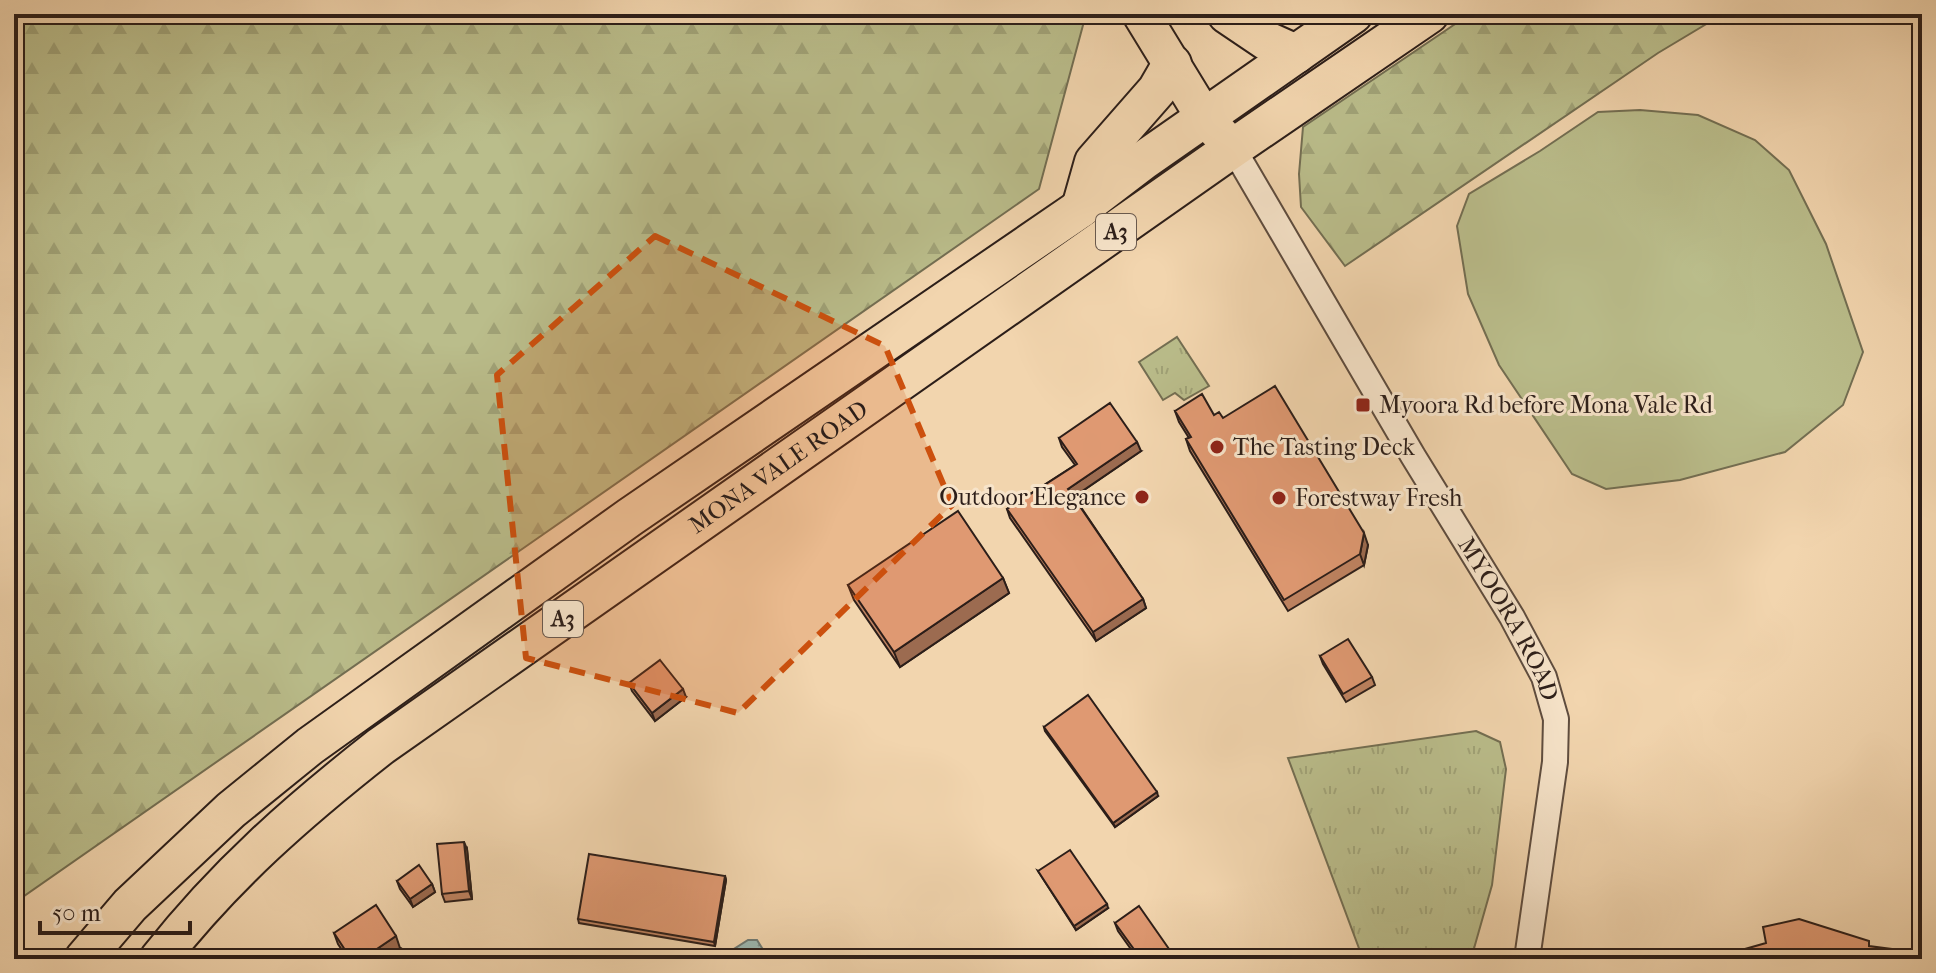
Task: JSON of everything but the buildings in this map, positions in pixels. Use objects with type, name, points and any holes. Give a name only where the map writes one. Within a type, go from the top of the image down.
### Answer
[{"type":"highway","points":[[1227,14],[1267,41],[1296,54]]},
{"type":"highway","name":"MONA VALE ROAD","points":[[84,959],[130,905],[231,810],[310,746],[630,517],[1081,208],[1353,14]]},
{"type":"highway","name":"MONA VALE ROAD","points":[[159,959],[227,881],[282,826],[381,746],[1429,14]]},
{"type":"highway","points":[[1081,208],[1094,162],[1157,90],[1172,64]]},
{"type":"main road","points":[[1141,14],[1172,64],[1214,111]]},
{"type":"main road","points":[[1170,14],[1233,148]]},
{"type":"street","name":"MYOORA ROAD","points":[[1233,148],[1413,456],[1512,617],[1544,677],[1556,719],[1555,762],[1527,959]]},
{"type":"highlighted area","points":[[655,236],[885,346],[952,505],[738,713],[526,658],[497,375]]},
{"type":"green space","points":[[14,14],[1086,14],[1039,189],[14,903]]},
{"type":"green space","points":[[1470,14],[1723,14],[1658,53],[1345,266],[1301,207],[1299,174],[1303,127]]},
{"type":"green space","points":[[1640,110],[1698,115],[1755,140],[1789,170],[1826,244],[1863,352],[1843,405],[1785,452],[1680,480],[1606,489],[1572,474],[1499,365],[1468,294],[1457,226],[1469,194],[1598,112]]},
{"type":"green space","points":[[1177,337],[1209,386],[1184,400],[1175,393],[1163,400],[1139,362]]},
{"type":"green space","points":[[1476,731],[1500,742],[1506,769],[1492,885],[1471,959],[1363,959],[1288,758]]},
{"type":"water","points":[[748,940],[757,940],[769,959],[731,959],[734,949]]},
{"type":"place","name":"Myoora Rd before Mona Vale Rd","points":[[1363,405]]},
{"type":"place","name":"The Tasting Deck","points":[[1217,447]]},
{"type":"place","name":"Outdoor Elegance","points":[[1142,497]]},
{"type":"place","name":"Forestway Fresh","points":[[1279,498]]}]
